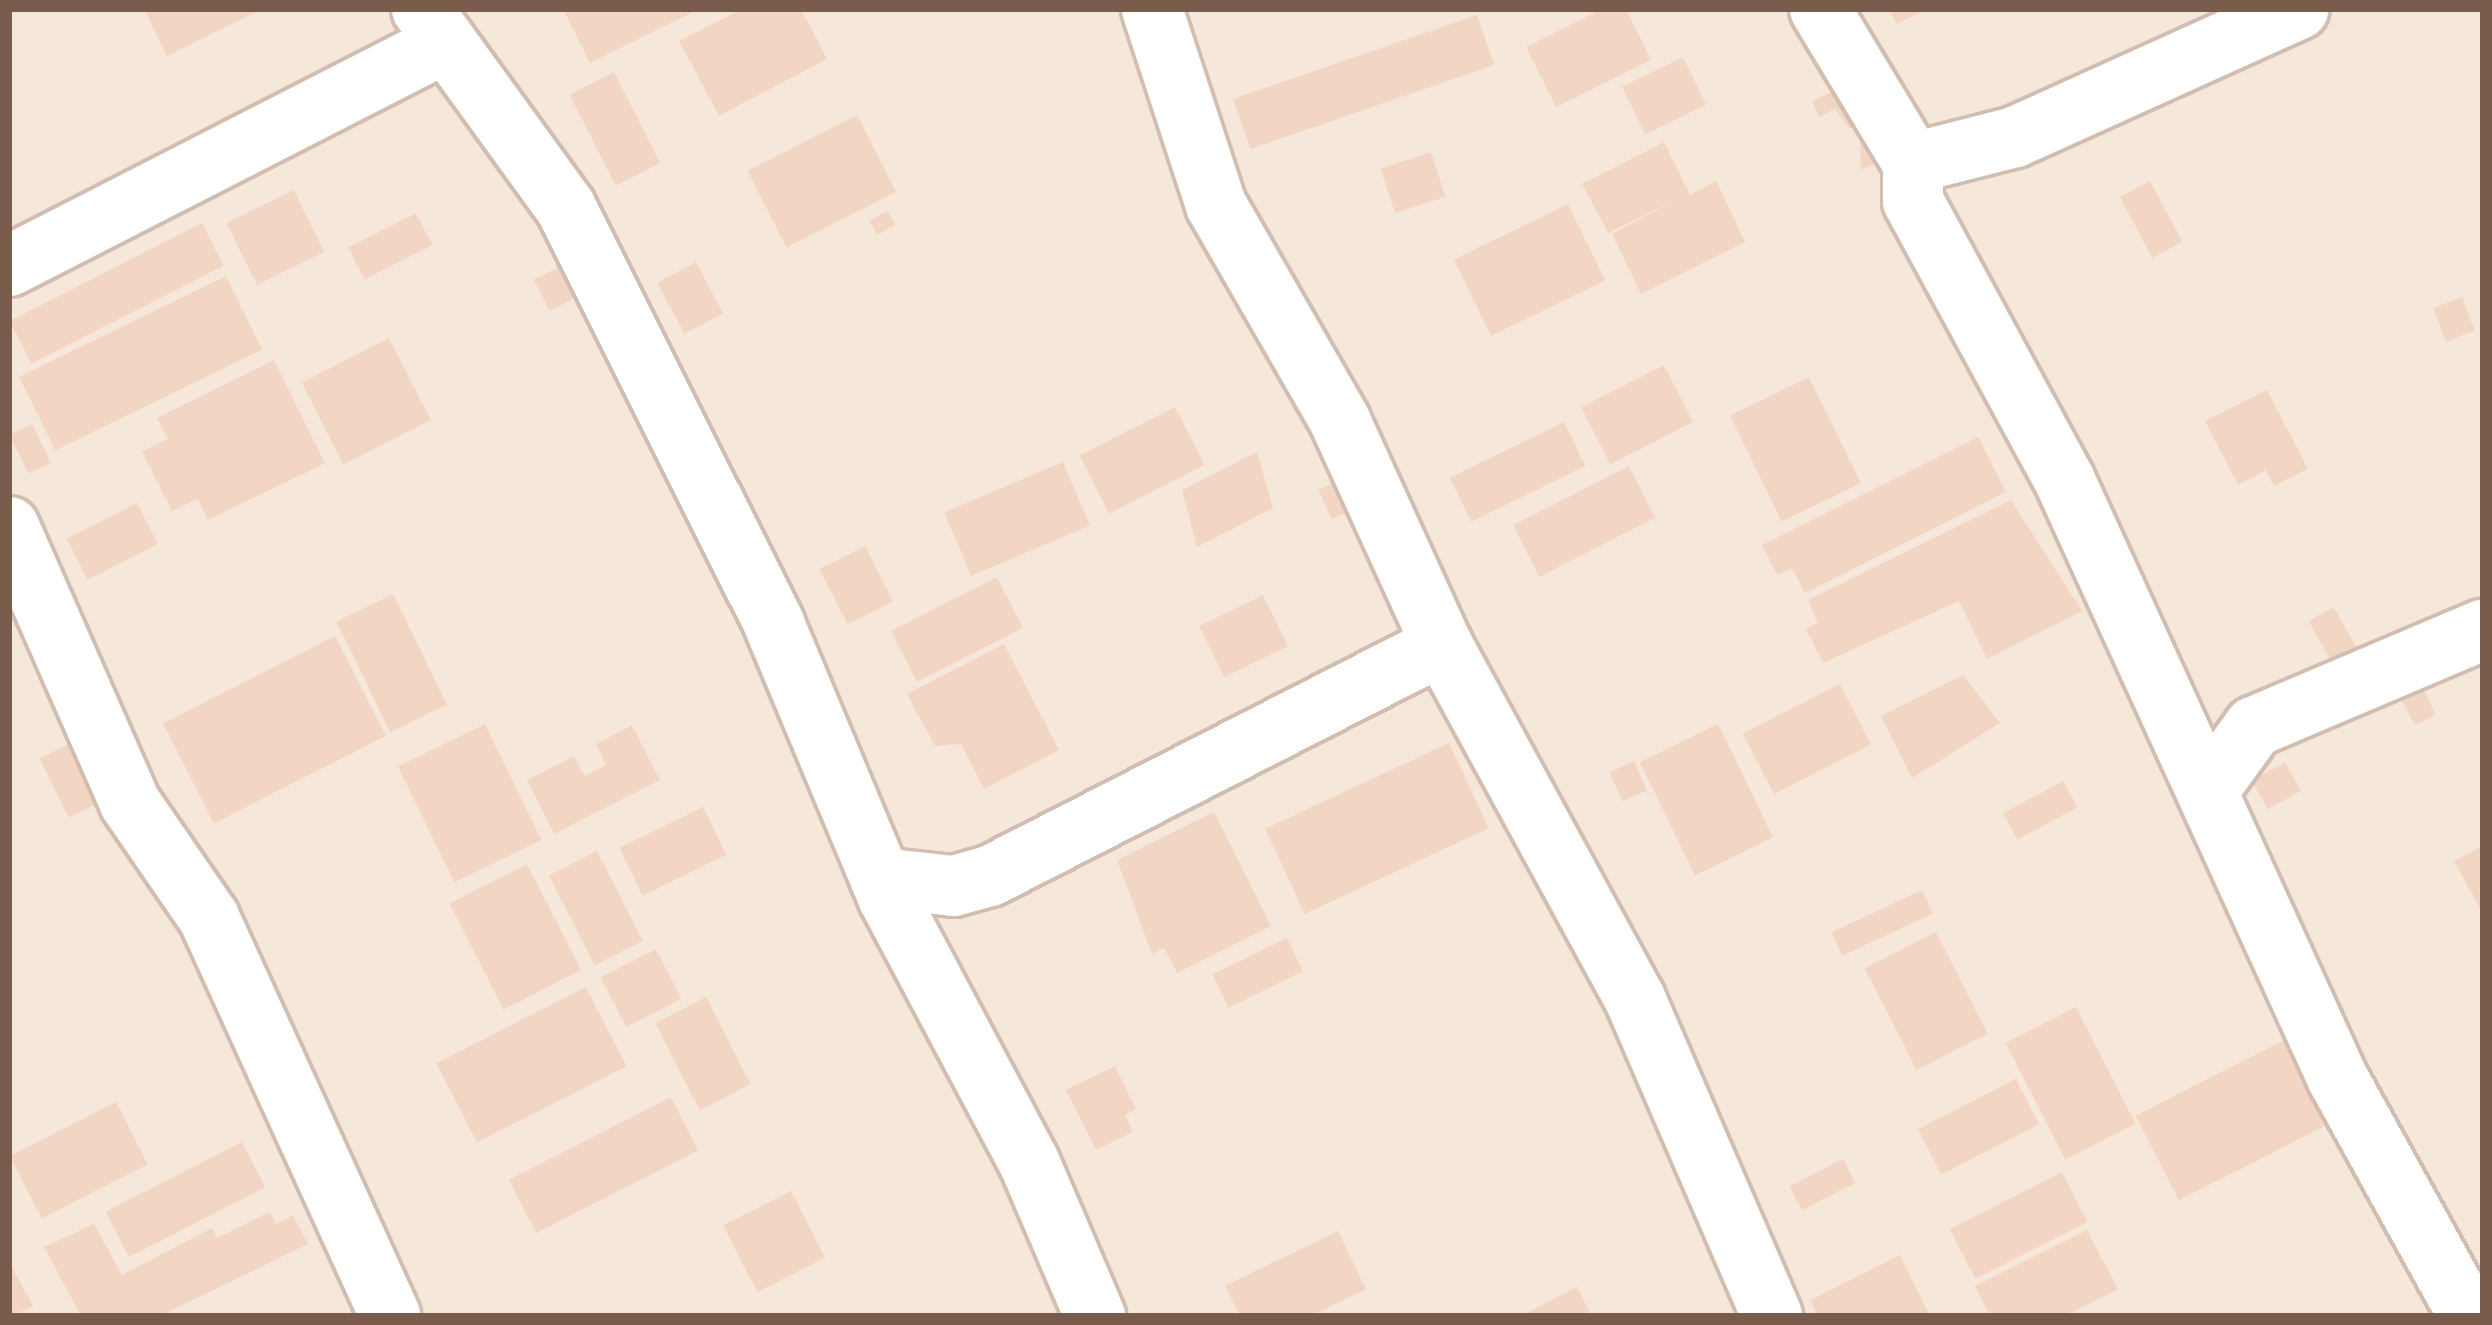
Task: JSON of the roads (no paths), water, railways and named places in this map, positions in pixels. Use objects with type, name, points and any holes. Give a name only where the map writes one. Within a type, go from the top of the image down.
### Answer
[{"type":"street","points":[[1152,9],[1216,205],[1340,421],[1442,645],[1636,999],[1772,1316]]},
{"type":"street","points":[[1820,9],[1913,163],[1913,201],[2172,704],[2338,1079],[2460,1267],[2469,1316]]},
{"type":"street","points":[[1913,163],[2014,137],[2298,9]]},
{"type":"street","points":[[9,266],[431,28],[566,208],[774,624],[880,878],[1029,1162],[1095,1316]]},
{"type":"street","points":[[9,527],[130,803],[209,918],[390,1316]]},
{"type":"street","points":[[2209,789],[2254,727],[2483,630]]},
{"type":"street","points":[[880,878],[953,886],[990,876],[1442,645]]},
{"type":"street","points":[[2172,704],[2254,727]]}]
